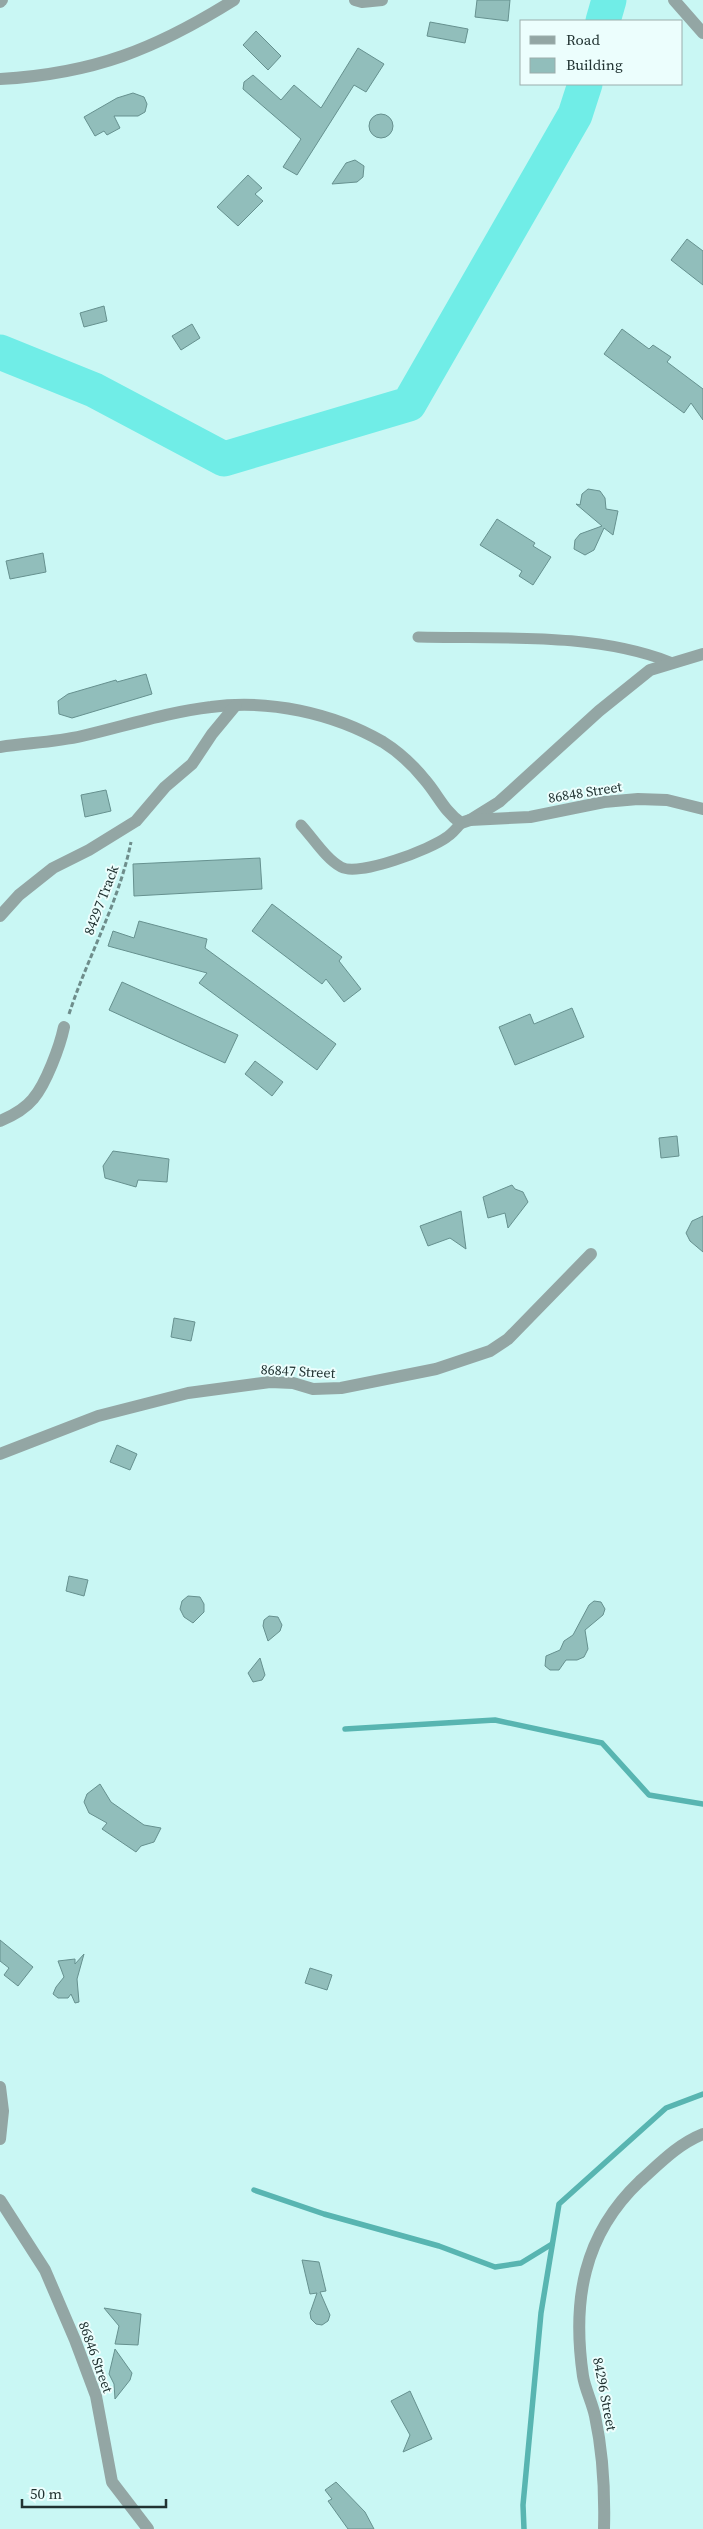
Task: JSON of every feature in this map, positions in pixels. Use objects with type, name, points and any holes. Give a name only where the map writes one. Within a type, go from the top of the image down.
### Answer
[{"type":"street","points":[[0,79],[63,72],[111,61],[170,37],[234,0]]},
{"type":"street","points":[[355,0],[362,2],[382,0]]},
{"type":"street","points":[[674,0],[703,33]]},
{"type":"street","points":[[0,747],[80,737],[190,710],[236,705],[255,705],[318,715],[355,729],[383,743],[404,758],[425,779],[444,808],[466,821],[499,802],[650,670],[670,662],[703,654]]},
{"type":"street","points":[[0,916],[19,895],[53,868],[89,850],[136,821],[165,787],[192,764],[212,734],[236,705]]},
{"type":"street","name":"86848 Street","points":[[466,821],[530,817],[604,802],[638,799],[667,800],[703,809]]},
{"type":"street","points":[[0,1120],[16,1114],[34,1099],[59,1048],[64,1027]]},
{"type":"street","name":"86847 Street","points":[[0,1454],[98,1416],[188,1393],[270,1382],[292,1384],[313,1389],[341,1388],[436,1368],[490,1351],[508,1339],[591,1254]]},
{"type":"street","points":[[0,2087],[3,2111],[0,2139]]},
{"type":"street","name":"84296 Street","points":[[604,2529],[602,2460],[595,2414],[584,2377],[578,2308],[585,2276],[594,2243],[608,2219],[626,2196],[686,2140],[703,2134]]},
{"type":"street","name":"86846 Street","points":[[0,2200],[44,2270],[72,2332],[96,2396],[112,2482],[148,2529]]},
{"type":"lane","points":[[418,636],[567,641],[613,646],[644,652],[670,662]]},
{"type":"lane","points":[[301,825],[342,868],[354,869],[378,864],[435,844],[449,836],[466,821]]},
{"type":"path","name":"84297 Track","points":[[64,1027],[99,933],[117,893],[128,859],[130,843],[135,835]]},
{"type":"building","points":[[477,0],[510,0],[508,21],[475,17]]},
{"type":"building","points":[[430,22],[468,29],[465,43],[427,36]]},
{"type":"building","points":[[256,31],[281,56],[268,70],[243,45]]},
{"type":"building","points":[[358,48],[384,64],[366,92],[354,85],[297,175],[283,167],[301,139],[243,89],[244,82],[253,75],[281,100],[294,85],[321,108]]},
{"type":"building","points":[[133,93],[144,97],[147,104],[145,112],[138,116],[114,116],[120,128],[107,135],[104,131],[95,136],[84,117],[117,98]]},
{"type":"building","points":[[381,114],[390,117],[393,126],[390,135],[381,138],[372,135],[369,126],[372,117]]},
{"type":"building","points":[[355,160],[364,166],[363,177],[357,182],[332,184],[346,163]]},
{"type":"building","points":[[248,175],[262,188],[255,194],[263,201],[238,226],[217,207]]},
{"type":"building","points":[[687,239],[703,251],[703,285],[671,260]]},
{"type":"building","points":[[104,306],[107,321],[84,327],[80,313]]},
{"type":"building","points":[[192,324],[200,338],[181,350],[172,336]]},
{"type":"building","points":[[622,329],[649,349],[653,345],[671,357],[667,362],[703,389],[703,420],[691,403],[684,413],[604,354]]},
{"type":"building","points":[[588,489],[600,491],[605,498],[606,509],[618,511],[613,535],[604,528],[594,550],[585,555],[574,549],[575,540],[580,534],[602,526],[576,504],[580,505],[582,494]]},
{"type":"building","points":[[497,519],[535,543],[533,546],[551,557],[533,585],[519,576],[522,571],[480,545]]},
{"type":"building","points":[[43,553],[46,572],[10,579],[6,561]]},
{"type":"building","points":[[146,674],[152,694],[72,718],[59,714],[58,701],[68,694],[116,680],[117,682]]},
{"type":"building","points":[[106,790],[111,811],[85,817],[81,795]]},
{"type":"building","points":[[260,858],[262,889],[134,896],[133,864]]},
{"type":"building","points":[[272,904],[342,957],[339,961],[361,989],[344,1002],[326,979],[322,984],[252,931]]},
{"type":"building","points":[[139,921],[207,939],[205,948],[336,1044],[317,1070],[199,983],[207,973],[108,946],[113,931],[134,938]]},
{"type":"building","points":[[122,982],[238,1035],[225,1063],[109,1010]]},
{"type":"building","points":[[572,1008],[584,1037],[515,1065],[499,1027],[530,1014],[534,1024]]},
{"type":"building","points":[[255,1061],[283,1082],[272,1096],[245,1074]]},
{"type":"building","points":[[677,1136],[679,1156],[661,1158],[659,1138]]},
{"type":"building","points":[[113,1151],[169,1159],[167,1182],[138,1180],[136,1187],[105,1178],[103,1166]]},
{"type":"building","points":[[512,1185],[515,1189],[523,1192],[528,1202],[508,1228],[505,1213],[488,1218],[483,1197]]},
{"type":"building","points":[[461,1211],[466,1249],[450,1238],[428,1246],[420,1226]]},
{"type":"building","points":[[703,1216],[703,1252],[690,1241],[686,1233],[692,1221]]},
{"type":"building","points":[[174,1318],[195,1322],[191,1341],[171,1337]]},
{"type":"building","points":[[117,1445],[137,1454],[130,1470],[110,1462]]},
{"type":"building","points":[[69,1576],[88,1580],[84,1596],[66,1591]]},
{"type":"building","points":[[188,1596],[200,1597],[204,1604],[204,1612],[193,1623],[184,1617],[180,1609],[182,1601]]},
{"type":"building","points":[[594,1601],[601,1602],[605,1609],[603,1615],[585,1630],[588,1649],[584,1657],[577,1660],[566,1660],[559,1670],[550,1670],[545,1666],[546,1656],[560,1650],[564,1641],[573,1635],[589,1605]]},
{"type":"building","points":[[269,1616],[278,1617],[282,1625],[280,1631],[268,1641],[263,1626],[264,1620]]},
{"type":"building","points":[[260,1658],[265,1675],[262,1680],[253,1682],[248,1673]]},
{"type":"building","points":[[100,1784],[111,1802],[144,1825],[161,1828],[154,1842],[141,1846],[136,1852],[102,1829],[107,1823],[89,1813],[84,1802],[87,1794]]},
{"type":"building","points":[[0,1940],[33,1967],[18,1986],[4,1975],[9,1968],[0,1961]]},
{"type":"building","points":[[84,1954],[77,1979],[79,2002],[75,2003],[71,1994],[68,1998],[58,1998],[53,1994],[64,1977],[58,1961],[75,1959],[75,1964]]},
{"type":"building","points":[[310,1968],[332,1975],[327,1990],[305,1983]]},
{"type":"building","points":[[302,2260],[319,2262],[326,2291],[320,2292],[330,2315],[328,2321],[322,2325],[316,2324],[311,2319],[310,2313],[317,2293],[310,2294]]},
{"type":"building","points":[[104,2308],[141,2314],[138,2345],[115,2344],[119,2326]]},
{"type":"building","points":[[115,2349],[132,2373],[130,2380],[115,2399],[114,2384],[109,2374]]},
{"type":"building","points":[[410,2391],[432,2439],[403,2452],[410,2435],[391,2401]]},
{"type":"building","points":[[336,2482],[365,2512],[374,2529],[348,2529],[328,2501],[332,2499],[325,2490]]},
{"type":"waterway","points":[[603,20],[609,0]]},
{"type":"waterway","points":[[0,352],[94,390],[224,459],[409,404],[575,115],[585,85]]},
{"type":"waterway","points":[[345,1729],[495,1720],[602,1743],[649,1795],[703,1804]]},
{"type":"waterway","points":[[524,2529],[523,2505],[541,2313],[559,2204],[666,2108],[703,2094]]},
{"type":"waterway","points":[[254,2190],[324,2214],[439,2246],[495,2267],[521,2263],[552,2244]]}]
